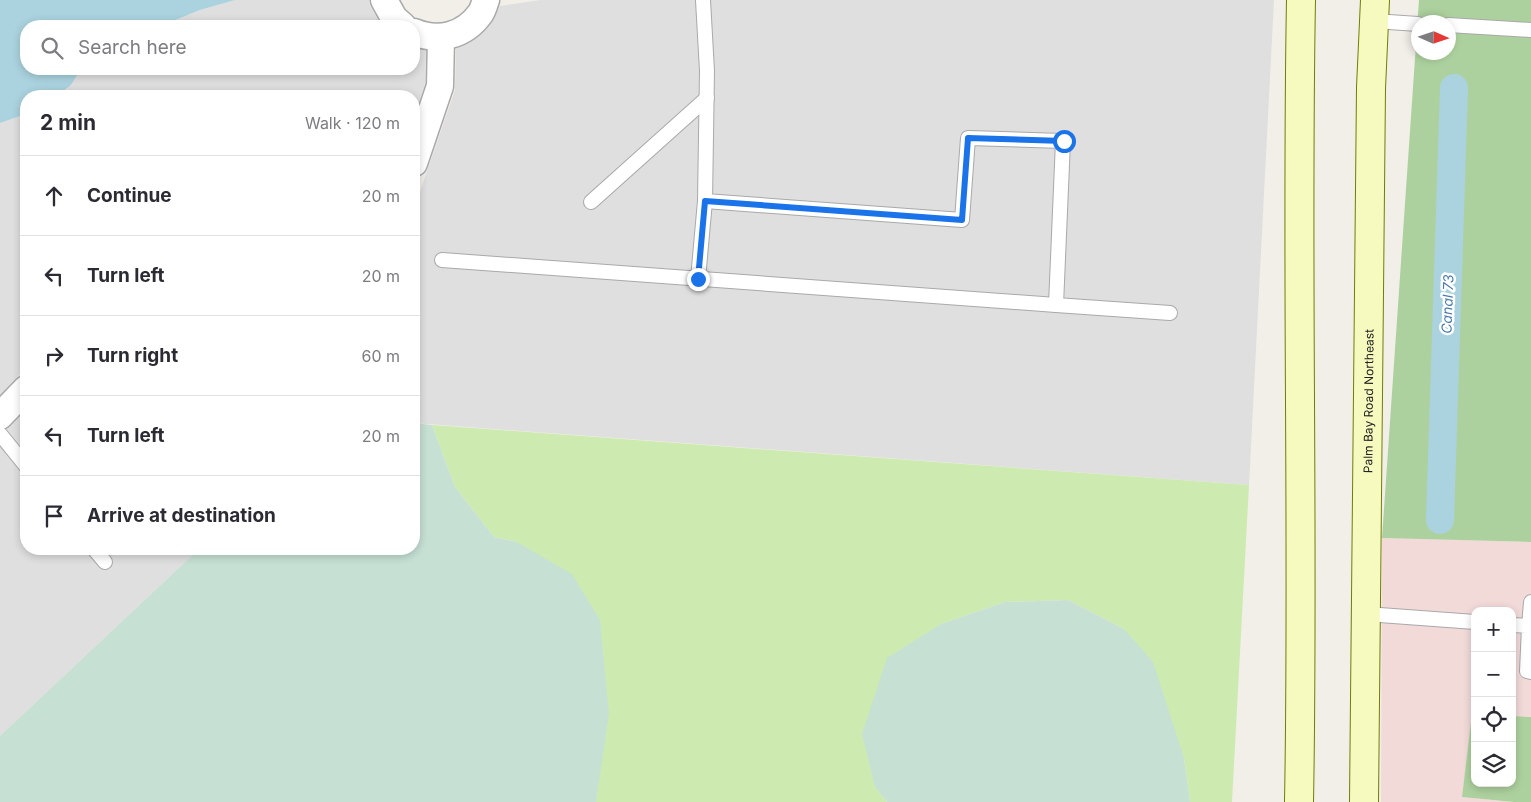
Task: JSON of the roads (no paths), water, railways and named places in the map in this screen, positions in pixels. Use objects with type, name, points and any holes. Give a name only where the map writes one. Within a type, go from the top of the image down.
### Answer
[{"type":"main road","points":[[1301,0],[1299,107],[1302,802]]},
{"type":"main road","name":"Palm Bay Road Northeast","points":[[1364,802],[1371,88],[1375,11]]},
{"type":"street","points":[[384,0],[396,20]]},
{"type":"street","points":[[420,35],[424,37],[450,36],[468,27],[481,13],[486,0]]},
{"type":"street","points":[[420,145],[440,86],[441,37]]},
{"type":"street","points":[[0,416],[20,395]]},
{"type":"lane","points":[[698,279],[705,201],[707,98],[703,0]]},
{"type":"lane","points":[[1375,11],[1411,22]]},
{"type":"lane","points":[[1456,25],[1531,30]]},
{"type":"lane","points":[[591,202],[707,98]]},
{"type":"lane","points":[[705,201],[962,220],[968,138],[1064,141],[1056,305]]},
{"type":"lane","points":[[442,260],[1170,313]]},
{"type":"lane","points":[[0,434],[20,459]]},
{"type":"lane","points":[[100,555],[106,562]]},
{"type":"lane","points":[[1531,602],[1527,672],[1531,672]]},
{"type":"lane","points":[[1366,614],[1471,622]]},
{"type":"lane","points":[[1516,624],[1529,626]]},
{"type":"water","points":[[0,0],[235,0],[200,10],[176,20],[20,20],[20,75],[77,75],[71,85],[65,90],[20,90],[20,116],[0,123]]},
{"type":"waterway","name":"Canal 73","points":[[1440,520],[1454,88]]}]
